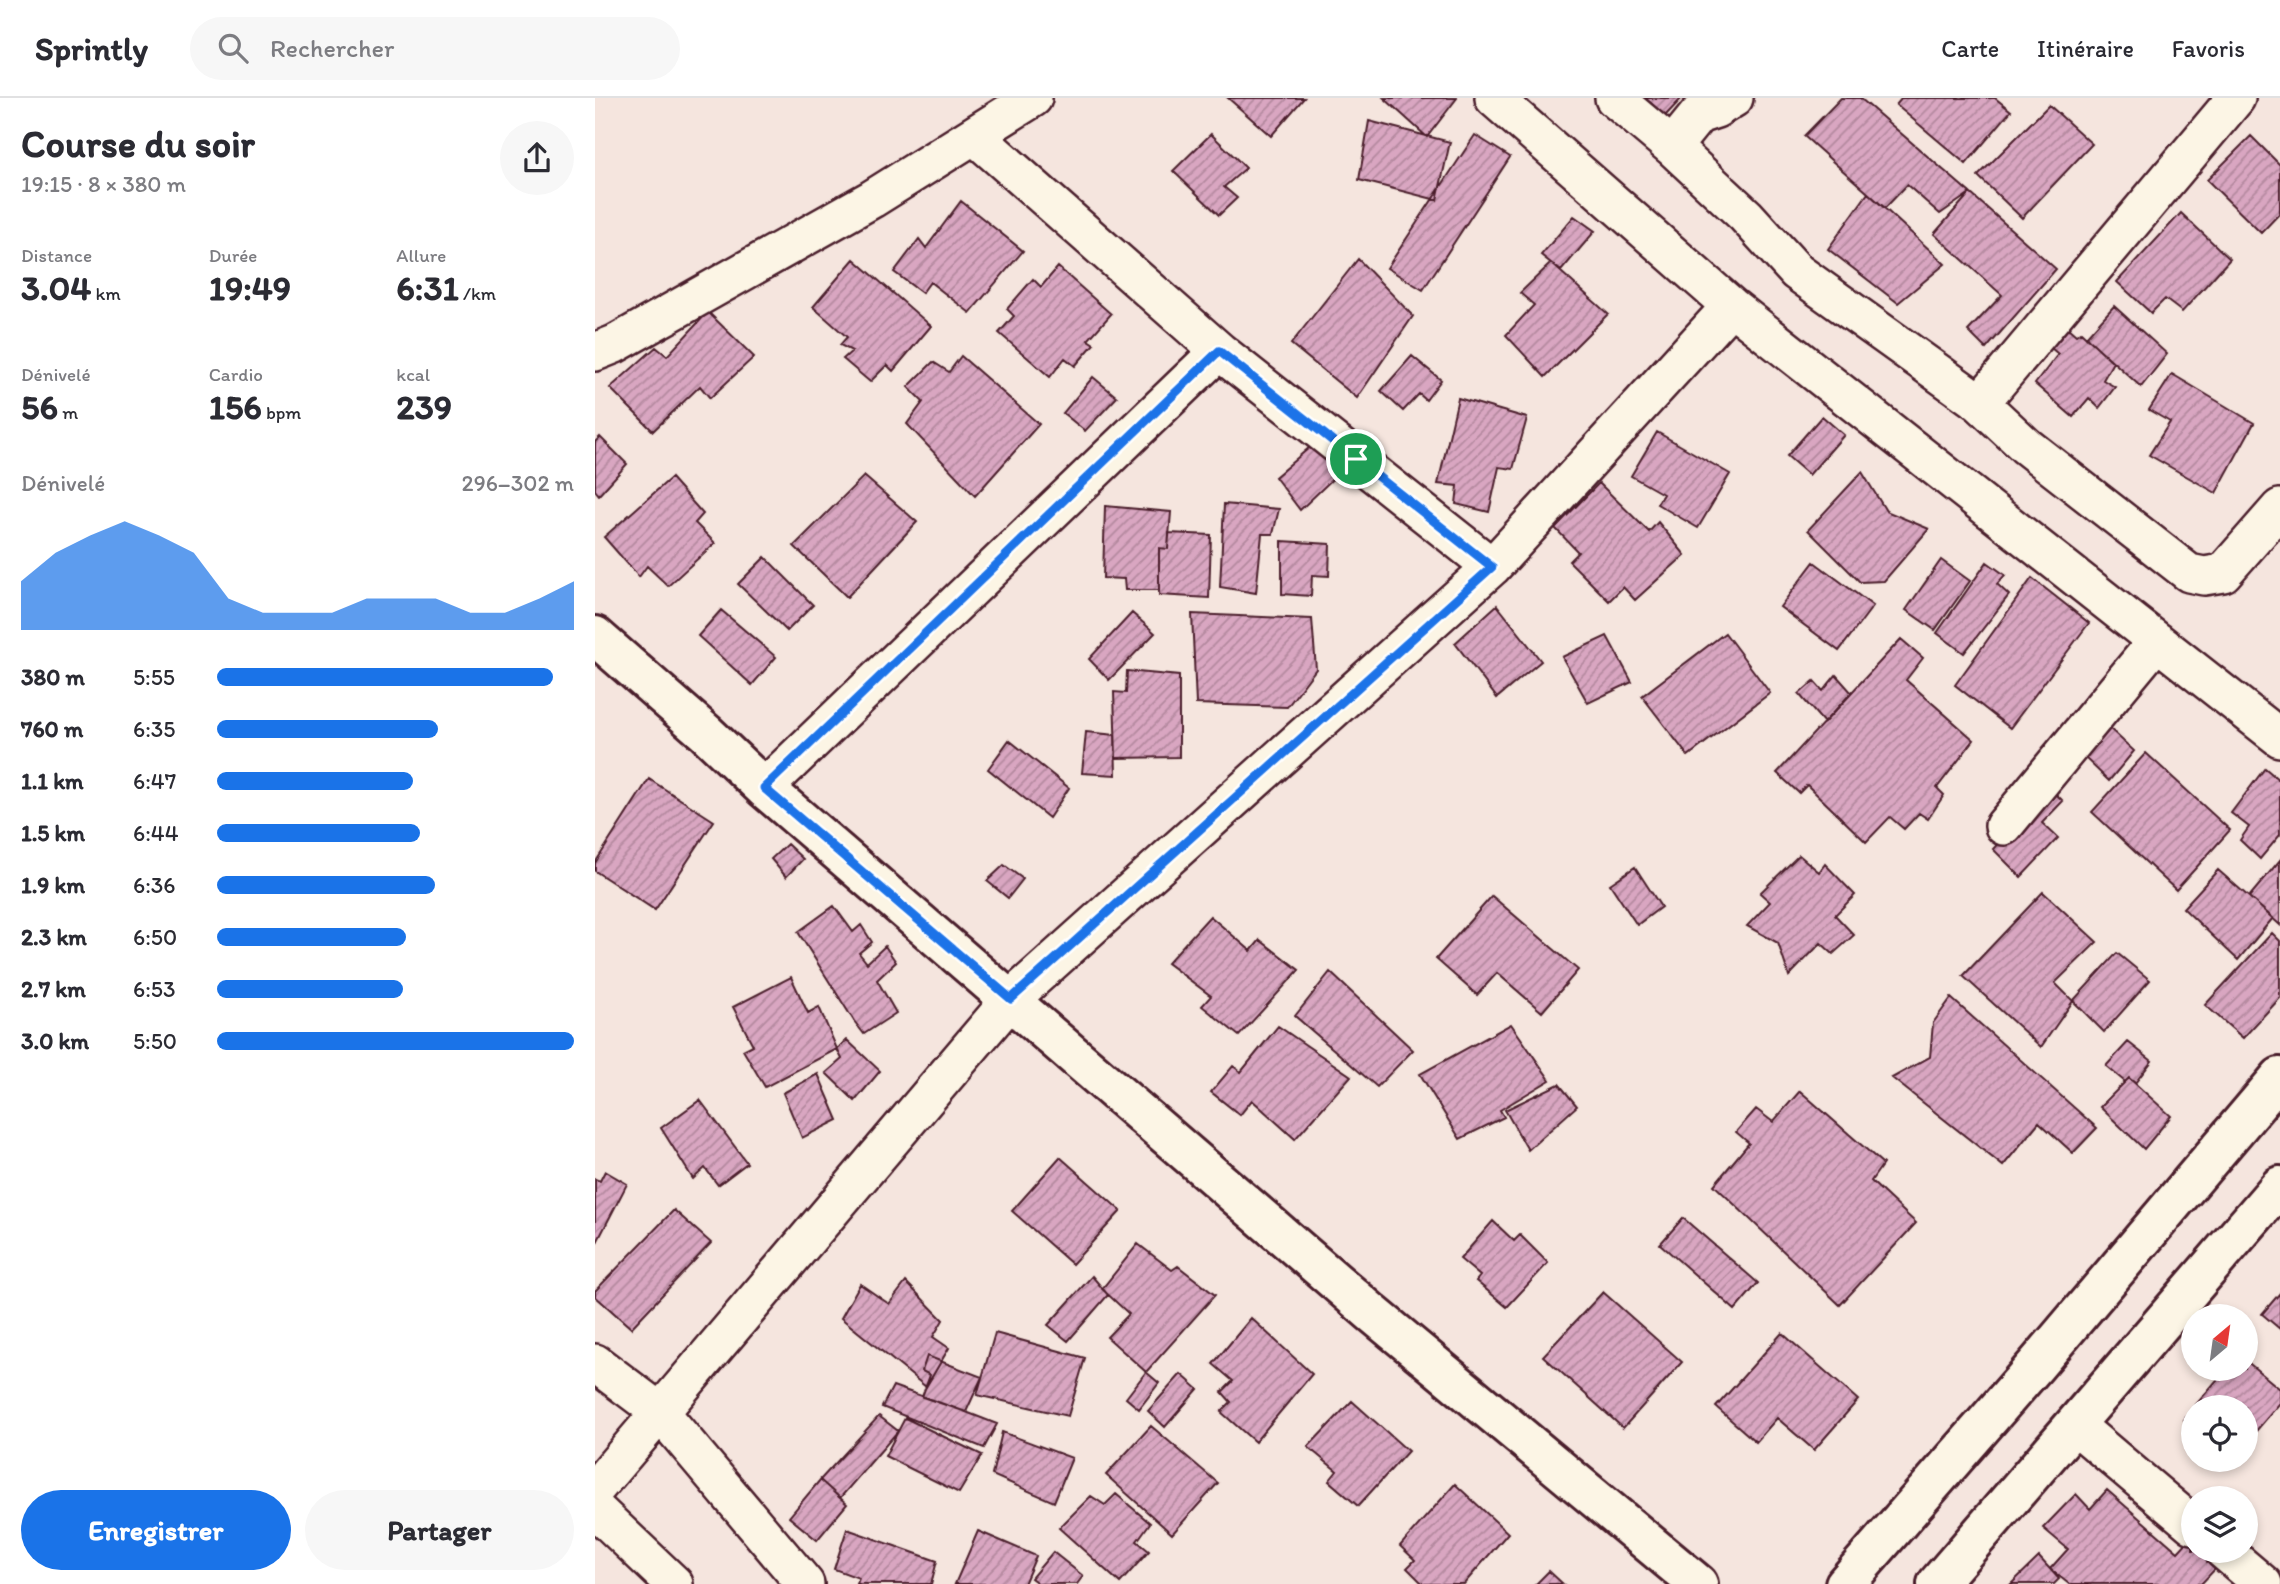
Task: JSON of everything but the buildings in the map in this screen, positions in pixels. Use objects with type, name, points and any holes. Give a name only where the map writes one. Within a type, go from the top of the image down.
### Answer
[{"type":"street","points":[[595,352],[615,344],[860,206],[1033,98]]},
{"type":"street","points":[[1494,98],[1731,306],[2280,738]]},
{"type":"street","points":[[1614,98],[1672,147],[1746,216],[1797,272],[1980,403],[2025,446],[2189,572],[2204,576],[2223,572],[2280,508]]},
{"type":"street","points":[[1672,147],[1698,115],[1734,98]]},
{"type":"street","points":[[1980,403],[2235,98]]},
{"type":"street","points":[[975,136],[1219,351],[1492,567]]},
{"type":"street","points":[[595,1489],[1011,999],[1492,567],[1731,306]]},
{"type":"street","points":[[764,788],[1219,351]]},
{"type":"street","points":[[595,636],[706,733],[764,788],[1372,1313],[1698,1584]]},
{"type":"street","points":[[2004,825],[2157,641]]},
{"type":"street","points":[[1845,1584],[2036,1365],[2280,1077]]},
{"type":"street","points":[[1937,1584],[2280,1186]]},
{"type":"street","points":[[595,1363],[660,1412],[805,1584]]},
{"type":"street","points":[[2075,1425],[2181,1515]]},
{"type":"street","points":[[595,1509],[674,1584]]},
{"type":"street","points":[[2238,1563],[2263,1584]]},
{"type":"route","points":[[1219,351],[1356,459],[1492,567],[1011,999],[764,788],[1219,351]]}]
